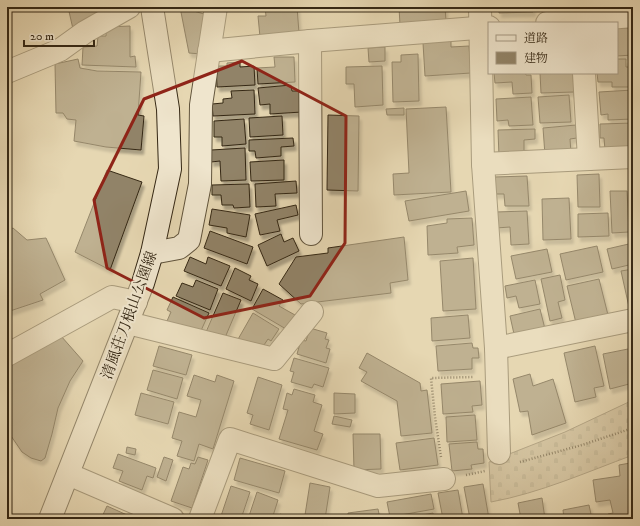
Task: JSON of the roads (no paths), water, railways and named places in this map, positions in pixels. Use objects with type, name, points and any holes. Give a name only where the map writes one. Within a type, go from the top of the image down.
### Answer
[{"type":"street","points":[[7,72],[60,50],[85,32],[129,7]]},
{"type":"street","name":"清風荘刀根山公園線","points":[[50,519],[143,283],[152,253],[170,169],[168,109],[152,7]]},
{"type":"street","points":[[152,253],[179,248],[189,240],[200,184],[201,104],[216,7]]},
{"type":"street","points":[[581,22],[633,16]]},
{"type":"street","points":[[209,51],[483,20],[483,164],[497,376],[494,461]]},
{"type":"street","points":[[310,40],[311,234]]},
{"type":"street","points":[[584,74],[589,159]]},
{"type":"street","points":[[483,164],[633,157]]},
{"type":"street","points":[[7,355],[112,297],[136,302]]},
{"type":"street","points":[[128,323],[274,359],[312,312]]},
{"type":"street","points":[[496,348],[633,320]]},
{"type":"street","points":[[200,519],[230,439],[378,486],[444,479]]},
{"type":"street","points":[[68,474],[173,519]]}]
